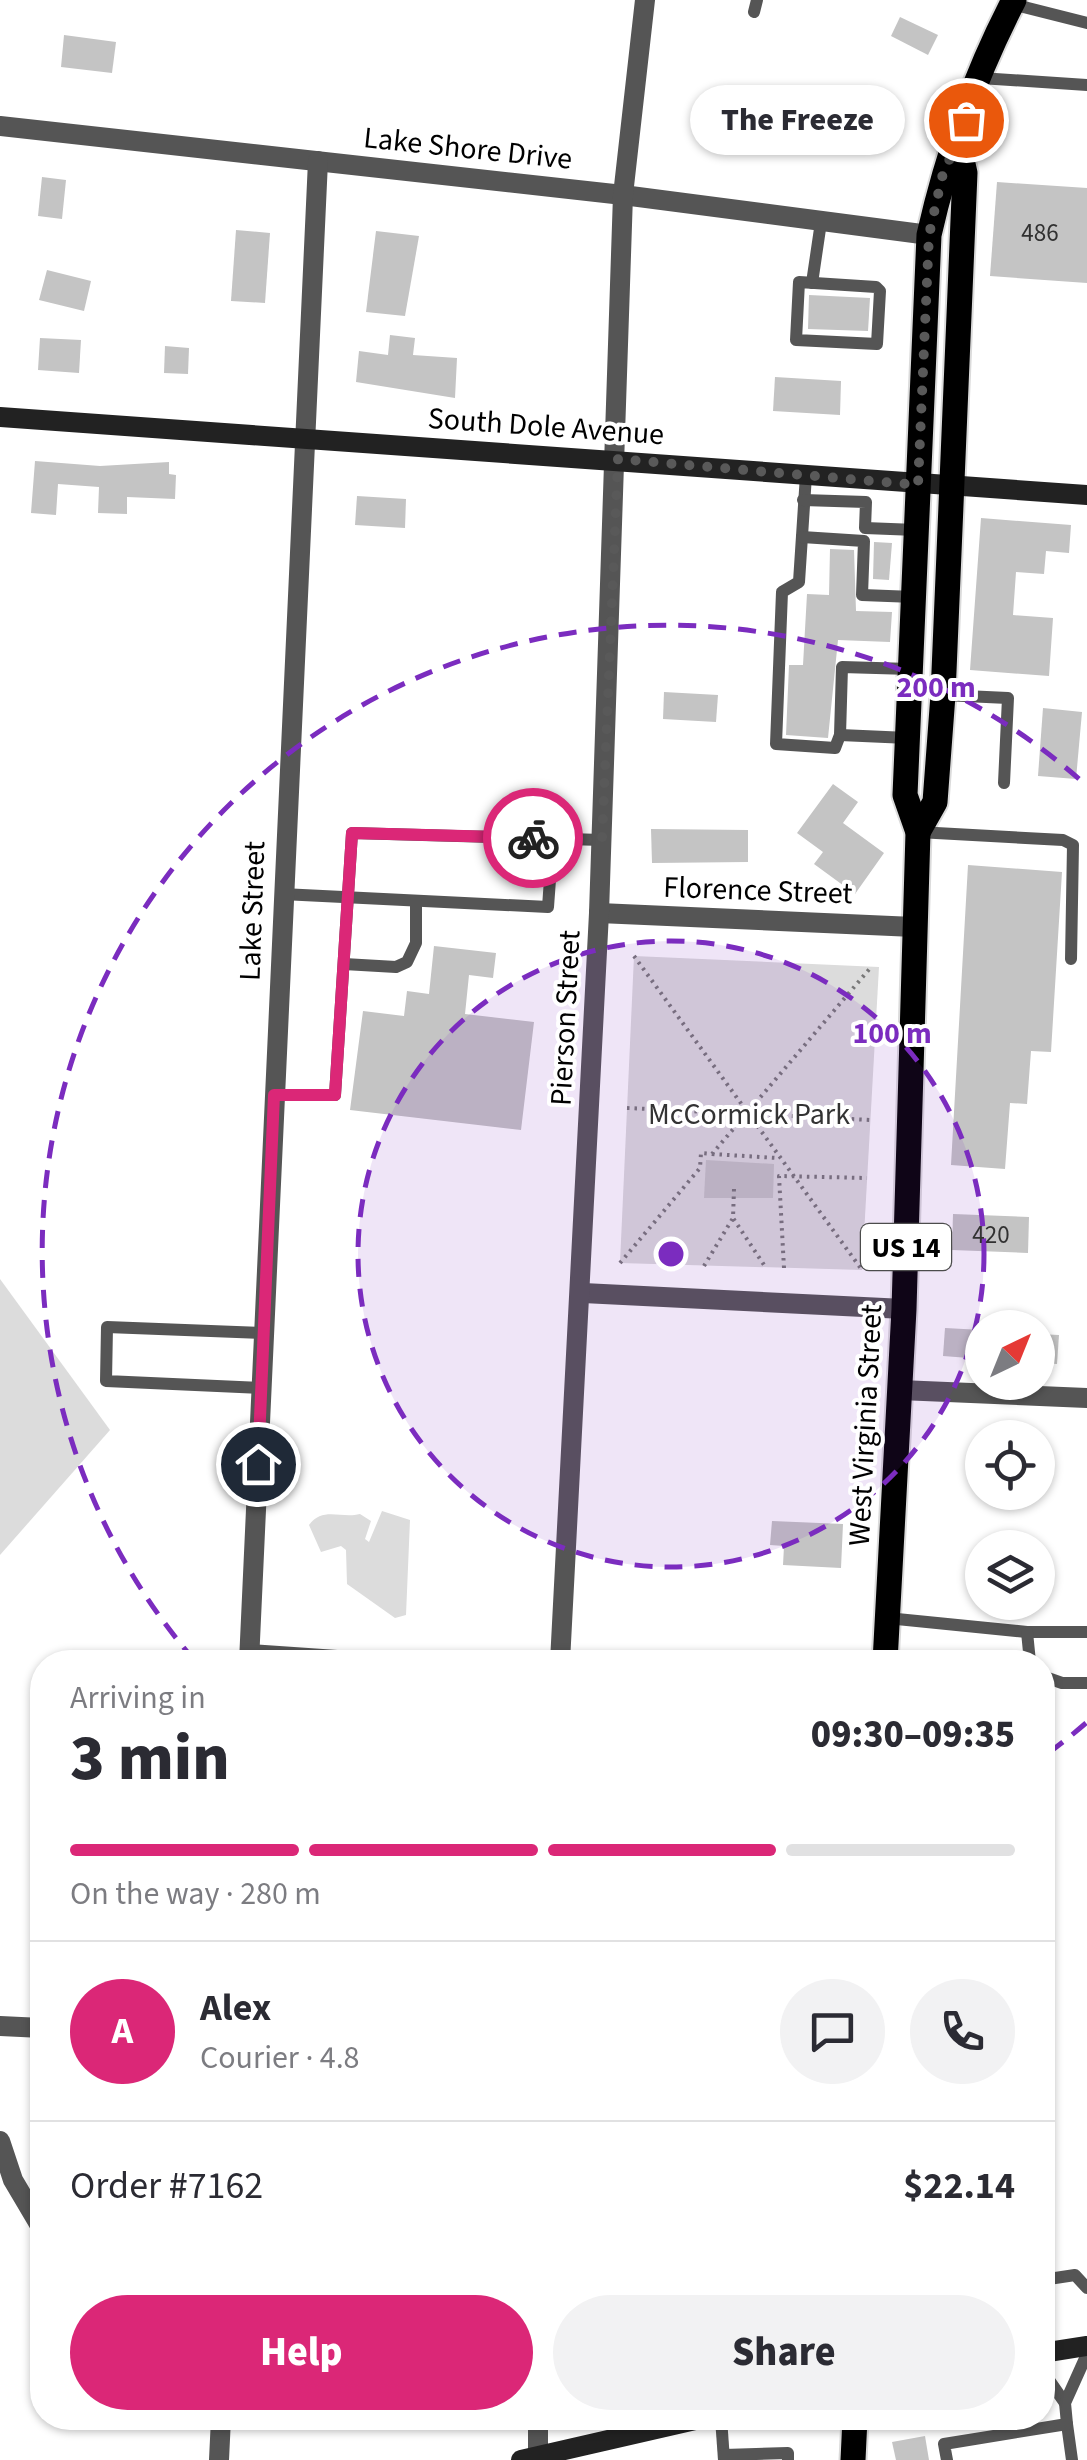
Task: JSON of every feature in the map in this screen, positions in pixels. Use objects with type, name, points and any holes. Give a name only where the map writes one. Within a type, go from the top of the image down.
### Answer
[{"type":"main road","name":"US 14","points":[[929,235],[942,177],[1013,2]]},
{"type":"main road","name":"West Virginia Street","points":[[918,832],[935,802],[943,695],[965,174],[958,142]]},
{"type":"main road","name":"West Virginia Street","points":[[886,1650],[904,1309],[918,832],[905,795],[929,235]]},
{"type":"main road","points":[[910,681],[943,695]]},
{"type":"main road","points":[[853,2460],[854,2430]]},
{"type":"street","name":"Pierson Street","points":[[560,1650],[565,1502],[582,1294],[600,914],[624,195],[644,0]]},
{"type":"street","name":"Lake Shore Drive","points":[[0,126],[624,195],[929,235]]},
{"type":"street","name":"Lake Street","points":[[249,1650],[318,162]]},
{"type":"street","name":"South Dole Avenue","points":[[0,418],[1087,495]]},
{"type":"street","name":"Florence Street","points":[[600,914],[914,927]]},
{"type":"street","points":[[582,1294],[904,1309]]},
{"type":"street","points":[[900,1390],[1087,1398]]},
{"type":"street","points":[[0,2026],[30,2027]]},
{"type":"street","points":[[0,2141],[13,2180],[30,2209]]},
{"type":"street","points":[[1055,2351],[1087,2346]]},
{"type":"street","points":[[219,2460],[220,2430]]},
{"type":"street","points":[[535,2430],[529,2458],[652,2430]]},
{"type":"lane","points":[[1013,2],[1087,24]]},
{"type":"lane","points":[[980,78],[1087,85]]},
{"type":"lane","points":[[812,283],[821,222]]},
{"type":"lane","points":[[800,282],[812,283],[876,287],[880,291],[877,344],[796,340],[800,282]]},
{"type":"lane","points":[[806,475],[799,582],[782,592],[776,744],[834,748],[840,736],[842,667],[910,681]]},
{"type":"lane","points":[[868,480],[862,595],[914,597]]},
{"type":"lane","points":[[803,500],[866,502]]},
{"type":"lane","points":[[802,537],[916,530]]},
{"type":"lane","points":[[943,695],[1008,698],[1004,783]]},
{"type":"lane","points":[[840,736],[908,738]]},
{"type":"lane","points":[[918,832],[1063,840],[1073,846],[1070,960]]},
{"type":"lane","points":[[274,1095],[335,1095],[352,833],[602,840]]},
{"type":"lane","points":[[282,894],[548,908],[552,838]]},
{"type":"lane","points":[[344,964],[396,967],[407,962],[416,943],[416,901]]},
{"type":"lane","points":[[262,1388],[106,1381],[107,1327],[264,1333]]},
{"type":"lane","points":[[887,1618],[1027,1632],[1087,1632]]},
{"type":"lane","points":[[1027,1632],[1029,1650]]},
{"type":"lane","points":[[1055,1681],[1087,1683]]},
{"type":"lane","points":[[1055,2278],[1075,2275],[1087,2288]]},
{"type":"lane","points":[[1065,2403],[1087,2354]]},
{"type":"lane","points":[[1055,2389],[1065,2403],[1072,2460]]},
{"type":"lane","points":[[1055,2426],[1067,2424]]},
{"type":"lane","points":[[722,2430],[724,2458],[788,2454],[788,2460]]},
{"type":"lane","points":[[947,2460],[944,2444],[1030,2430]]},
{"type":"path","points":[[634,956],[862,1270]]},
{"type":"path","points":[[712,1154],[872,966]]},
{"type":"path","points":[[627,1108],[870,1120]]},
{"type":"path","points":[[620,1263],[700,1168],[701,1153],[779,1158]]},
{"type":"path","points":[[784,1268],[779,1176],[867,1178]]},
{"type":"path","points":[[704,1266],[733,1218],[734,1189]]},
{"type":"path","points":[[733,1218],[766,1268]]},
{"type":"green space","name":"McCormick Park","points":[[634,956],[879,967],[862,1270],[620,1263]]},
{"type":"green space","points":[[0,1279],[110,1430],[0,1555]]},
{"type":"green space","points":[[382,1511],[410,1520],[406,1615],[395,1618],[347,1584],[346,1550],[341,1546],[321,1552],[309,1525],[326,1514],[360,1514],[371,1521],[365,1539],[369,1542]]},
{"type":"building","points":[[900,17],[938,35],[928,55],[891,36]]},
{"type":"building","points":[[64,35],[116,42],[112,73],[61,67]]},
{"type":"building","points":[[831,104],[857,104],[856,151],[830,151]]},
{"type":"building","points":[[42,177],[66,180],[62,219],[38,216]]},
{"type":"building","points":[[997,182],[1087,188],[1087,283],[990,276]]},
{"type":"building","points":[[236,230],[270,233],[265,303],[231,301]]},
{"type":"building","points":[[376,231],[419,236],[405,316],[366,312]]},
{"type":"building","points":[[47,270],[91,281],[84,311],[39,300]]},
{"type":"building","points":[[809,295],[870,298],[868,331],[808,329]]},
{"type":"building","points":[[390,335],[415,338],[413,355],[457,358],[455,398],[356,382],[359,351],[388,355]]},
{"type":"building","points":[[40,338],[81,340],[79,373],[38,370]]},
{"type":"building","points":[[165,346],[189,348],[188,374],[164,373]]},
{"type":"building","points":[[775,377],[841,381],[840,415],[773,411]]},
{"type":"building","points":[[35,461],[100,466],[169,462],[169,474],[176,475],[175,499],[127,497],[127,514],[98,513],[99,487],[58,484],[56,515],[31,513]]},
{"type":"building","points":[[357,496],[406,499],[405,528],[355,525]]},
{"type":"building","points":[[981,518],[1071,525],[1069,553],[1046,551],[1044,574],[1016,572],[1013,615],[1053,618],[1049,676],[970,670]]},
{"type":"building","points":[[874,542],[892,543],[889,580],[873,579]]},
{"type":"building","points":[[830,549],[854,550],[856,611],[892,612],[890,642],[838,640],[828,738],[786,735],[789,665],[803,665],[807,594],[829,595]]},
{"type":"building","points":[[664,692],[718,695],[716,722],[663,719]]},
{"type":"building","points":[[1043,708],[1082,712],[1076,779],[1038,776]]},
{"type":"building","points":[[833,784],[858,802],[843,823],[884,853],[855,894],[814,864],[823,852],[797,833]]},
{"type":"building","points":[[651,829],[748,830],[748,862],[652,863]]},
{"type":"building","points":[[968,865],[1062,872],[1051,1052],[1031,1051],[1027,1104],[1010,1103],[1005,1169],[951,1165]]},
{"type":"building","points":[[434,946],[496,953],[493,978],[469,975],[465,1014],[534,1022],[521,1130],[350,1110],[363,1011],[404,1016],[407,991],[429,994]]},
{"type":"building","points":[[706,1160],[774,1164],[773,1198],[704,1198]]},
{"type":"building","points":[[953,1214],[1029,1217],[1028,1253],[952,1250]]},
{"type":"building","points":[[945,1328],[965,1329],[965,1358],[943,1356]]},
{"type":"building","points":[[1055,1335],[1059,1335],[1055,1364]]},
{"type":"building","points":[[772,1521],[843,1524],[841,1568],[783,1565],[784,1546],[770,1545]]},
{"type":"building","points":[[925,2436],[929,2460],[896,2460],[892,2442]]},
{"type":"way so far","points":[[533,838],[602,840],[618,459],[918,485],[929,235],[942,177],[966,120]]},
{"type":"place","name":"The Freeze","points":[[966,120]]},
{"type":"route","points":[[258,1464],[274,1095],[335,1095],[352,833],[533,838]]}]
